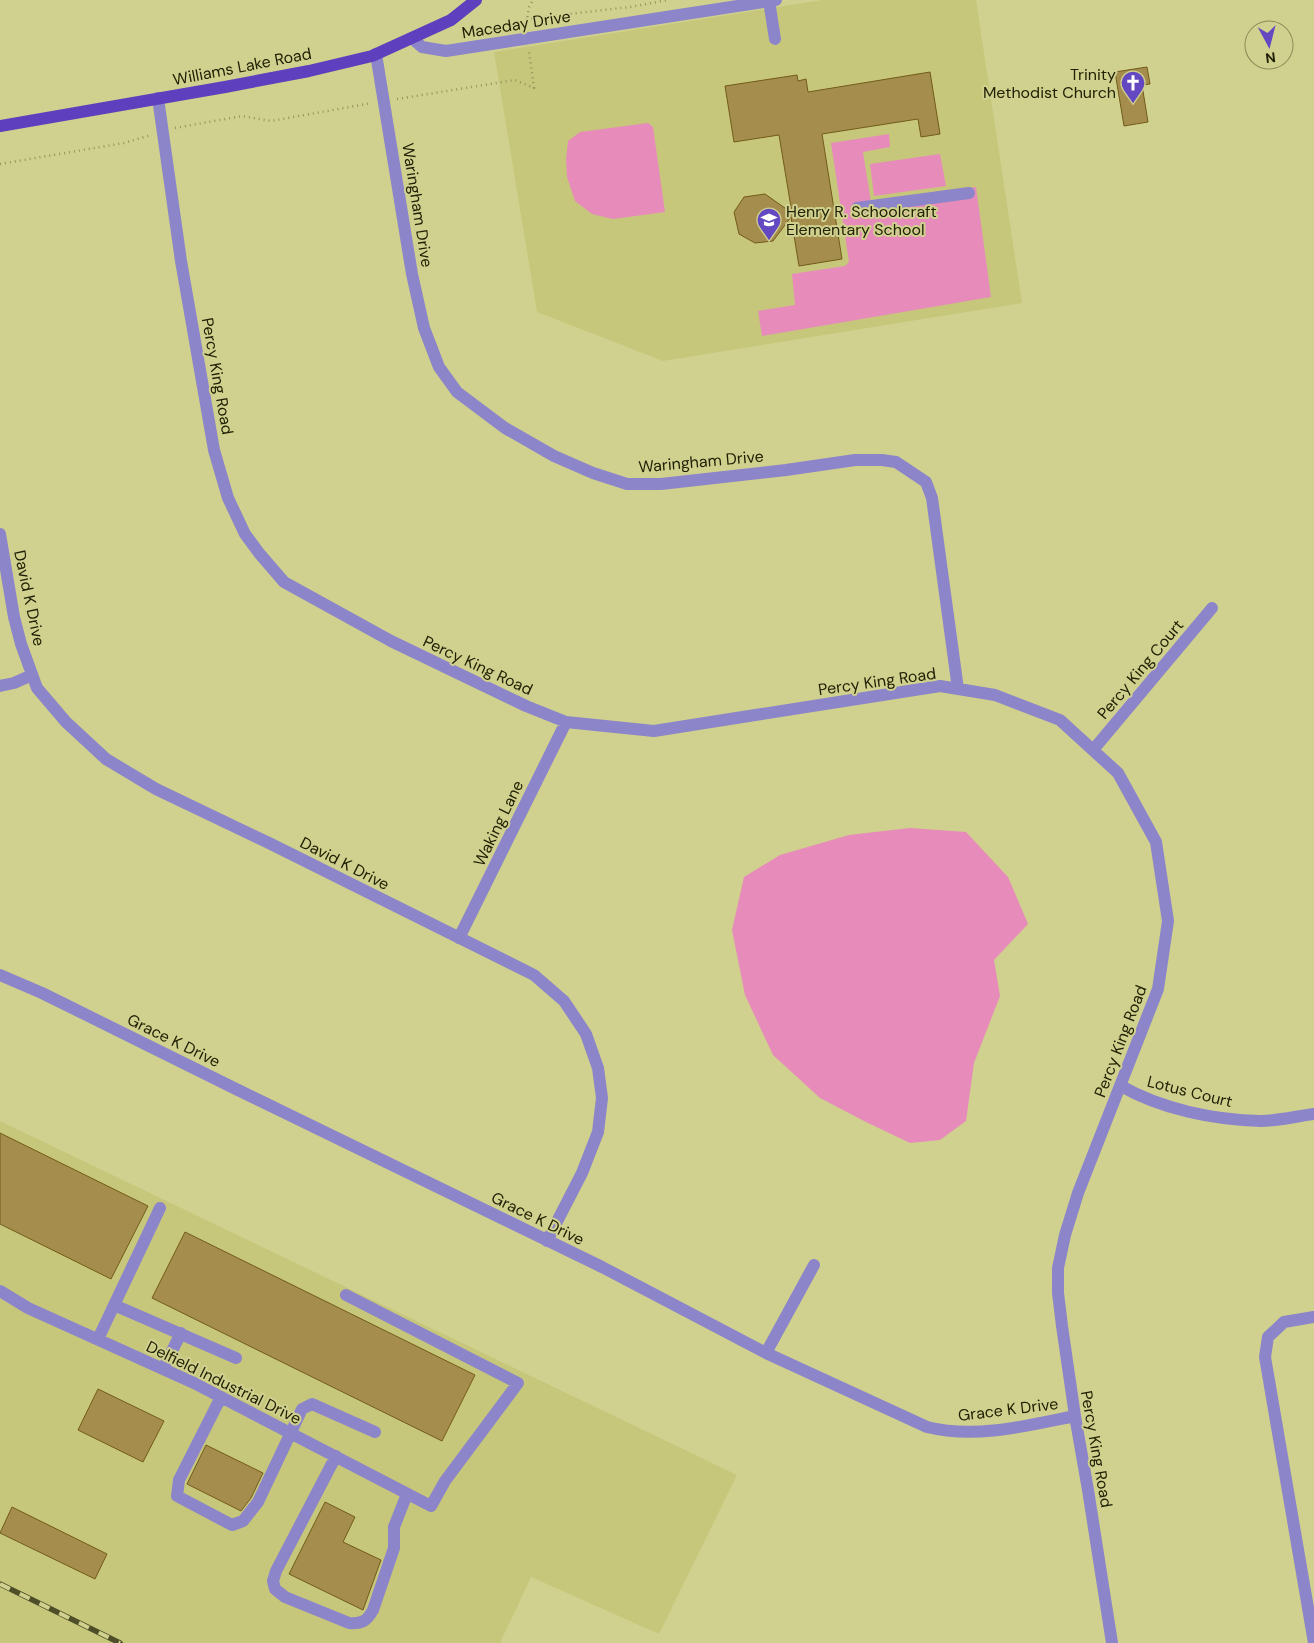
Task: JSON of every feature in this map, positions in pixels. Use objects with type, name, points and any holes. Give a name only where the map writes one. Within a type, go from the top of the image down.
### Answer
[{"type":"main road","name":"Williams Lake Road","points":[[0,126],[309,71],[376,54],[451,20],[476,0]]},
{"type":"street","name":"Maceday Drive","points":[[412,38],[422,46],[446,51],[773,0]]},
{"type":"street","points":[[773,0],[775,39]]},
{"type":"street","name":"Waringham Drive","points":[[376,54],[412,274],[424,328],[440,367],[457,392],[505,428],[554,456],[593,473],[628,484],[661,484],[855,460],[896,462],[926,482],[932,498],[958,690]]},
{"type":"street","name":"Percy King Road","points":[[158,98],[181,261],[214,450],[228,498],[245,534],[284,582],[391,641],[526,706],[566,722],[654,731],[940,686],[995,695],[1060,720],[1118,773],[1156,842],[1168,921],[1158,989],[1078,1193],[1065,1234],[1058,1268],[1058,1294],[1074,1416],[1088,1490],[1112,1643]]},
{"type":"street","points":[[857,208],[969,193]]},
{"type":"street","name":"David K Drive","points":[[0,534],[14,617],[21,644],[37,688],[66,722],[106,758],[156,789],[534,975],[564,1001],[586,1034],[598,1068],[602,1098],[598,1132],[582,1173],[548,1241]]},
{"type":"street","name":"Percy King Court","points":[[1093,750],[1212,608]]},
{"type":"street","points":[[0,686],[14,683],[32,675]]},
{"type":"street","name":"Waking Lane","points":[[459,938],[566,722]]},
{"type":"street","name":"Grace K Drive","points":[[0,975],[42,993],[602,1267],[766,1353],[927,1427],[947,1432],[972,1432],[1032,1425],[1074,1416]]},
{"type":"street","name":"Lotus Court","points":[[1121,1086],[1146,1098],[1179,1109],[1221,1118],[1263,1121],[1314,1114]]},
{"type":"street","points":[[98,1339],[160,1208]]},
{"type":"street","points":[[766,1353],[814,1265]]},
{"type":"street","name":"Delfield Industrial Drive","points":[[0,1291],[28,1308],[220,1397],[431,1506],[445,1480],[518,1383],[346,1295]]},
{"type":"street","points":[[114,1305],[180,1332],[236,1358]]},
{"type":"street","points":[[1314,1317],[1284,1322],[1268,1337],[1265,1357],[1314,1643]]},
{"type":"street","points":[[163,1369],[180,1332]]},
{"type":"street","points":[[220,1397],[179,1480],[177,1496],[232,1525],[243,1521],[258,1502],[302,1409],[312,1404],[375,1432]]},
{"type":"street","points":[[336,1456],[276,1571],[273,1581],[275,1589],[284,1596],[349,1623],[360,1624],[368,1619],[373,1610],[394,1548],[394,1527],[407,1494]]},
{"type":"path","points":[[526,34],[526,19],[533,0]]},
{"type":"path","points":[[526,19],[630,7],[668,0]]},
{"type":"path","points":[[0,164],[124,143],[162,131],[242,116],[271,120],[515,80],[534,88],[528,47]]},
{"type":"shaded area","name":"Henry R. Schoolcraft Elementary School","points":[[822,0],[976,0],[1022,303],[663,361],[537,312],[494,52]]},
{"type":"shaded area","points":[[648,123],[653,127],[665,212],[613,219],[592,214],[575,201],[567,177],[568,141],[580,132]]},
{"type":"shaded area","points":[[889,134],[890,147],[863,152],[871,202],[976,187],[991,297],[762,336],[758,311],[795,305],[792,274],[845,266],[849,262],[831,143]]},
{"type":"shaded area","points":[[940,154],[946,186],[874,196],[870,164]]},
{"type":"shaded area","points":[[910,828],[966,832],[1008,877],[1028,924],[994,960],[1000,996],[974,1063],[966,1121],[940,1140],[910,1143],[820,1098],[773,1055],[745,995],[732,930],[744,877],[780,855],[849,835]]},
{"type":"shaded area","points":[[0,1121],[737,1475],[659,1634],[531,1577],[500,1643],[0,1643]]},
{"type":"building","name":"Trinity Methodist Church","points":[[1147,67],[1150,84],[1142,85],[1148,122],[1124,126],[1115,72]]},
{"type":"building","points":[[930,72],[940,134],[921,137],[918,119],[822,134],[842,259],[799,266],[791,217],[773,241],[755,243],[739,234],[734,212],[744,197],[765,194],[792,213],[779,135],[734,142],[725,86],[797,75],[798,81],[806,79],[808,92]]},
{"type":"building","points":[[0,1133],[148,1206],[111,1279],[0,1224]]},
{"type":"building","points":[[185,1232],[475,1375],[442,1441],[152,1298]]},
{"type":"building","points":[[98,1389],[164,1421],[143,1462],[78,1430]]},
{"type":"building","points":[[206,1445],[263,1473],[251,1498],[241,1511],[187,1484]]},
{"type":"building","points":[[325,1502],[355,1517],[343,1542],[381,1560],[363,1610],[289,1574]]},
{"type":"building","points":[[12,1507],[107,1554],[95,1579],[0,1533]]},
{"type":"railway","points":[[0,1584],[120,1643]]},
{"type":"place","name":"Trinity Methodist Church","points":[[1133,104]]},
{"type":"place","name":"Henry R. Schoolcraft Elementary School","points":[[769,241]]}]
